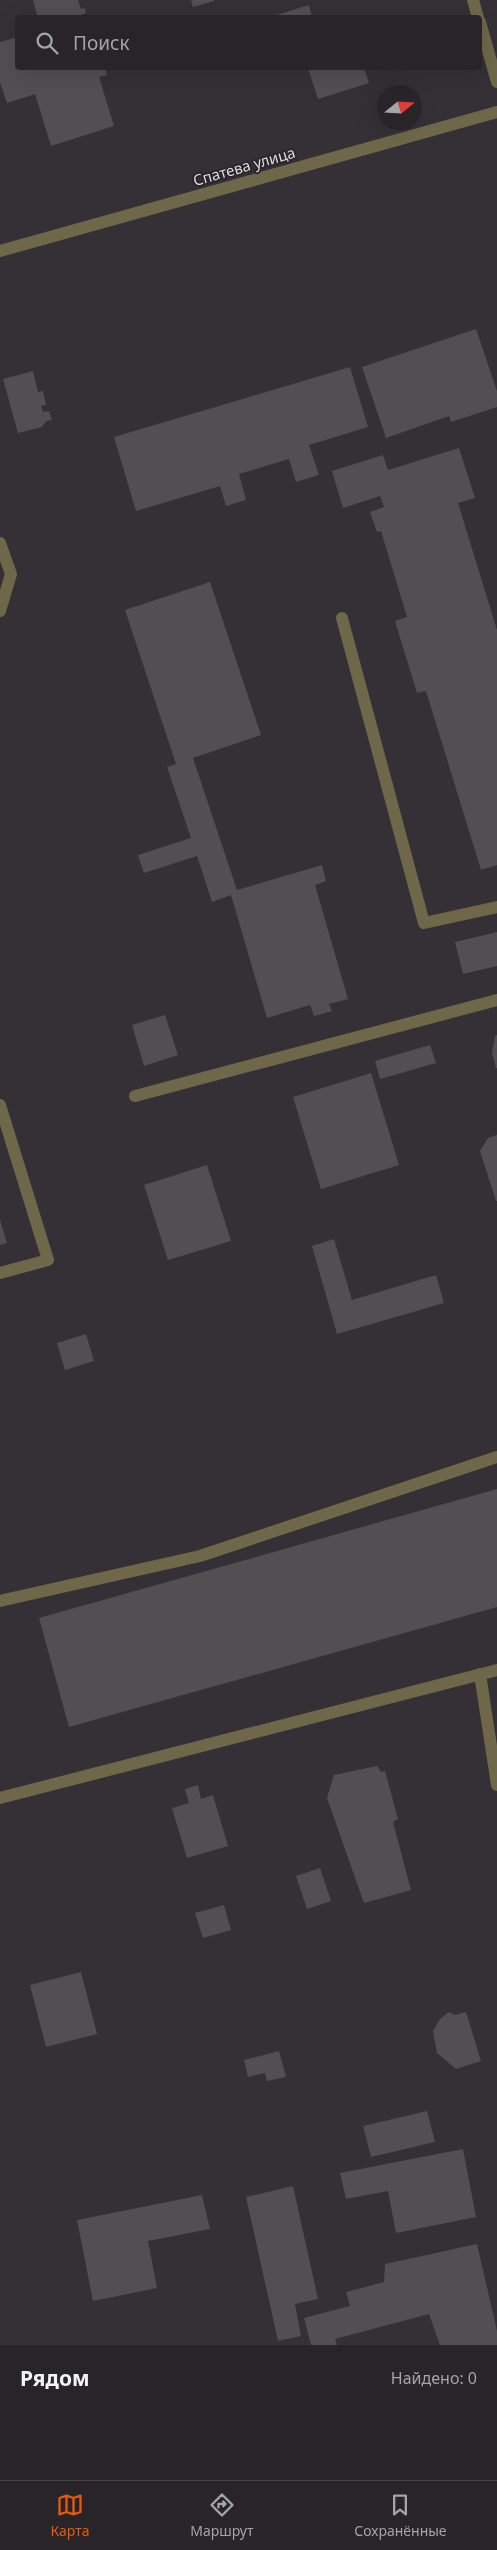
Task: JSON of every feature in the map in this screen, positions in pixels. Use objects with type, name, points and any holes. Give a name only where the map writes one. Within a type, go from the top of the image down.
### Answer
[{"type":"street","points":[[473,0],[477,15]]},
{"type":"street","points":[[482,29],[497,82]]},
{"type":"street","name":"Спатева улица","points":[[0,251],[497,112]]},
{"type":"street","points":[[0,543],[10,574],[0,611]]},
{"type":"street","points":[[342,618],[424,924],[497,907]]},
{"type":"street","points":[[135,1096],[497,1000]]},
{"type":"street","points":[[0,1104],[48,1260],[0,1273]]},
{"type":"street","points":[[0,1601],[200,1556],[497,1457]]},
{"type":"street","points":[[0,1798],[497,1670]]},
{"type":"street","points":[[480,1674],[497,1786]]},
{"type":"building","points":[[33,0],[78,0],[81,9],[85,8],[86,13],[80,15],[37,15]]},
{"type":"building","points":[[191,0],[214,0],[214,1],[193,7]]},
{"type":"building","points":[[309,5],[311,15],[276,15]]},
{"type":"building","points":[[15,38],[15,70],[106,70],[107,75],[99,77],[114,126],[51,146],[35,94],[7,103],[0,82],[0,42]]},
{"type":"building","points":[[309,70],[365,70],[369,83],[318,99]]},
{"type":"building","points":[[476,329],[497,391],[497,407],[451,422],[449,416],[386,438],[362,367]]},
{"type":"building","points":[[350,367],[368,427],[309,445],[319,475],[296,482],[289,459],[239,474],[246,500],[226,506],[220,486],[136,511],[114,437]]},
{"type":"building","points":[[33,371],[38,392],[43,391],[46,405],[41,406],[43,412],[49,411],[52,420],[46,421],[42,427],[18,433],[3,379]]},
{"type":"building","points":[[459,448],[475,498],[458,503],[497,630],[497,865],[481,870],[426,691],[417,693],[395,621],[407,617],[381,531],[377,532],[370,512],[384,507],[380,496],[343,508],[332,471],[383,455],[388,470]]},
{"type":"building","points":[[210,582],[261,735],[193,758],[237,890],[322,865],[326,881],[315,885],[348,999],[329,1004],[332,1011],[314,1016],[310,1005],[267,1018],[231,895],[212,902],[197,856],[144,873],[138,855],[191,838],[167,767],[176,764],[125,610]]},
{"type":"building","points":[[497,932],[497,966],[463,974],[455,942]]},
{"type":"building","points":[[165,1015],[178,1055],[144,1066],[132,1025]]},
{"type":"building","points":[[497,1035],[496,1068],[492,1053],[495,1036]]},
{"type":"building","points":[[430,1045],[436,1063],[380,1079],[375,1061]]},
{"type":"building","points":[[371,1073],[399,1165],[321,1189],[293,1097]]},
{"type":"building","points":[[497,1135],[496,1201],[480,1151],[488,1138]]},
{"type":"building","points":[[207,1165],[231,1241],[168,1260],[144,1185]]},
{"type":"building","points":[[0,1220],[7,1243],[0,1245]]},
{"type":"building","points":[[334,1239],[352,1300],[436,1275],[444,1303],[337,1334],[312,1246]]},
{"type":"building","points":[[86,1334],[94,1361],[65,1370],[57,1343]]},
{"type":"building","points":[[497,1489],[497,1607],[69,1727],[39,1618]]},
{"type":"building","points":[[377,1766],[381,1772],[385,1771],[398,1819],[393,1822],[411,1890],[364,1903],[327,1798],[334,1775]]},
{"type":"building","points":[[198,1785],[201,1799],[213,1795],[228,1846],[187,1858],[172,1808],[189,1803],[185,1789]]},
{"type":"building","points":[[320,1868],[331,1901],[307,1909],[296,1876]]},
{"type":"building","points":[[224,1905],[231,1930],[203,1938],[195,1913]]},
{"type":"building","points":[[81,1972],[97,2034],[46,2047],[30,1985]]},
{"type":"building","points":[[449,2012],[455,2015],[466,2012],[481,2061],[456,2069],[437,2053],[433,2031],[440,2019]]},
{"type":"building","points":[[279,2051],[286,2077],[267,2081],[265,2073],[248,2077],[244,2060]]},
{"type":"building","points":[[427,2111],[435,2142],[371,2157],[363,2126]]},
{"type":"building","points":[[463,2149],[476,2217],[396,2233],[388,2191],[346,2199],[340,2173]]},
{"type":"building","points":[[293,2186],[318,2299],[295,2304],[301,2336],[278,2341],[246,2197]]},
{"type":"building","points":[[202,2195],[210,2229],[148,2241],[157,2288],[93,2301],[77,2220]]},
{"type":"building","points":[[477,2244],[497,2331],[497,2345],[440,2345],[429,2314],[335,2339],[337,2345],[311,2345],[304,2318],[350,2306],[346,2292],[384,2282],[385,2264]]}]
